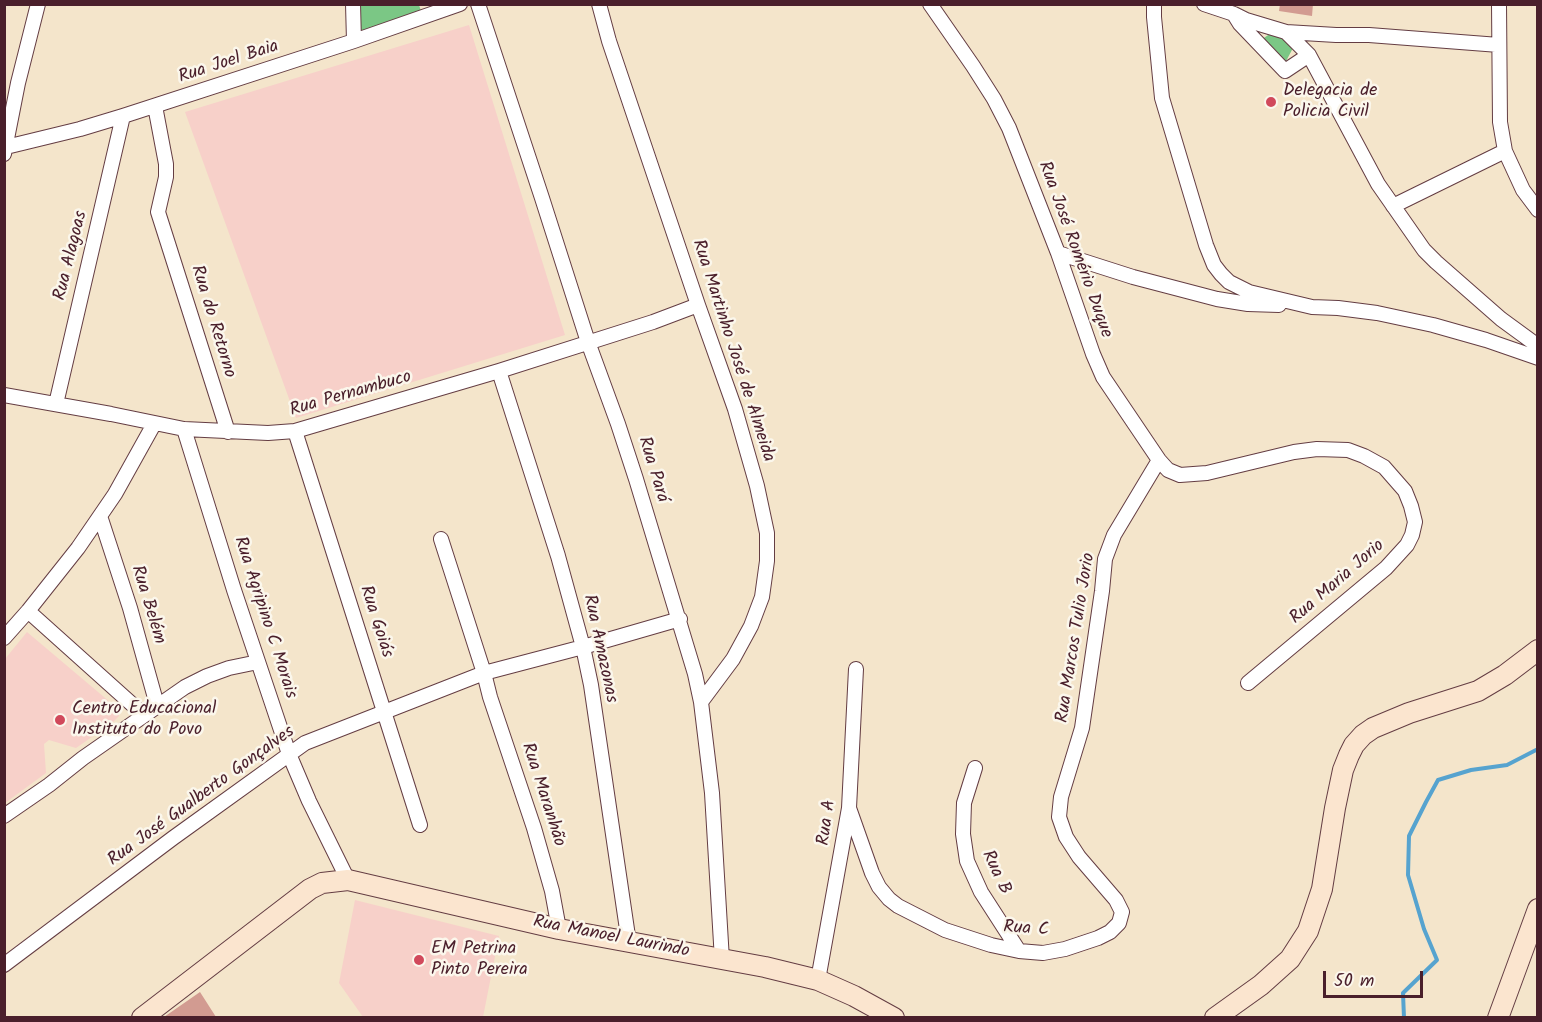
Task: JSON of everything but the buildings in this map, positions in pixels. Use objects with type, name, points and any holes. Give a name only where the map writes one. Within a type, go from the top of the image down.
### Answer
[{"type":"street","points":[[5,151],[18,83],[38,4]]},
{"type":"street","points":[[353,4],[354,41]]},
{"type":"street","name":"Rua Joel Baia","points":[[5,151],[155,106],[460,4]]},
{"type":"street","name":"Rua Pará","points":[[478,4],[588,342],[618,424],[680,619],[695,674],[701,702],[712,793],[722,960]]},
{"type":"street","name":"Rua Martinho José de Almeida","points":[[599,4],[609,41],[735,410],[757,486],[767,532],[767,561],[762,597],[751,626],[733,659],[701,702]]},
{"type":"street","name":"Rua José Romério Duque","points":[[930,4],[994,99],[1009,128],[1103,377],[1168,470],[1180,475],[1207,473]]},
{"type":"street","points":[[1154,4],[1162,98],[1214,265],[1229,282],[1249,292],[1311,307]]},
{"type":"street","points":[[1204,4],[1286,32],[1369,35],[1499,45]]},
{"type":"street","points":[[1499,4],[1500,122],[1505,152],[1523,190],[1538,210]]},
{"type":"street","points":[[1234,14],[1240,24],[1285,70],[1309,55]]},
{"type":"street","points":[[1286,32],[1309,55],[1378,183],[1424,250],[1501,319],[1538,346]]},
{"type":"street","name":"Rua do Retorno","points":[[155,106],[166,164],[164,190],[158,209],[228,432]]},
{"type":"street","name":"Rua Alagoas","points":[[56,404],[123,116]]},
{"type":"street","points":[[1393,206],[1505,152]]},
{"type":"street","points":[[1058,253],[1133,277],[1217,299],[1248,304],[1338,308],[1377,313],[1433,325],[1538,358]]},
{"type":"street","name":"Rua Pernambuco","points":[[4,395],[184,429],[268,433],[295,431],[499,372],[698,305]]},
{"type":"street","name":"Rua Amazonas","points":[[499,372],[555,545],[583,647],[629,943]]},
{"type":"street","points":[[4,638],[28,612],[78,548],[100,516],[154,424]]},
{"type":"street","name":"Rua Agripino C Morais","points":[[184,429],[289,754],[309,801],[348,880]]},
{"type":"street","name":"Rua Goiás","points":[[295,431],[420,825]]},
{"type":"street","name":"Rua Maria Jorio","points":[[1207,473],[1294,452],[1317,449],[1348,450],[1384,467],[1405,491],[1415,522],[1407,545],[1386,568],[1248,683]]},
{"type":"street","name":"Rua Marcos Tulio Jorio","points":[[1061,797],[1082,728],[1105,559],[1114,536],[1159,460]]},
{"type":"street","name":"Rua Belém","points":[[100,516],[130,608],[157,705]]},
{"type":"street","name":"Rua Maranhão","points":[[441,539],[534,828],[552,891],[559,929]]},
{"type":"street","points":[[28,612],[144,715]]},
{"type":"street","name":"Rua José Gualberto Gonçalves","points":[[4,965],[173,837],[289,754],[313,740],[484,673],[680,619]]},
{"type":"street","points":[[1215,1017],[1262,985],[1290,959],[1308,931],[1322,889],[1335,808],[1344,770],[1348,755],[1354,745],[1373,728],[1409,712],[1478,690],[1506,675],[1538,650]]},
{"type":"street","points":[[4,816],[185,687],[229,668],[258,662]]},
{"type":"street","name":"Rua A","points":[[818,980],[849,808],[856,669]]},
{"type":"street","name":"Rua B","points":[[975,768],[964,803],[963,834],[967,861],[981,892],[1019,951]]},
{"type":"street","name":"Rua C","points":[[849,808],[879,887],[898,906],[945,930],[991,945],[1019,951],[1043,952],[1065,949],[1110,932],[1119,923],[1122,912],[1116,900],[1079,857],[1066,837],[1059,817],[1061,797]]},
{"type":"street","name":"Rua Manoel Laurindo","points":[[142,1017],[300,896],[322,883],[348,880],[559,929],[765,967],[818,980],[885,1015]]},
{"type":"street","points":[[1503,1016],[1538,909]]},
{"type":"shaded area","points":[[469,25],[565,335],[296,418],[185,112]]},
{"type":"shaded area","name":"Centro Educacional Instituto do Povo","points":[[27,632],[117,708],[119,716],[76,748],[49,740],[44,744],[46,773],[5,803],[5,659]]},
{"type":"shaded area","name":"EM Petrina Pinto Pereira","points":[[355,900],[499,936],[483,1017],[363,1017],[339,983]]},
{"type":"green space","points":[[357,5],[419,5],[421,11],[358,35]]},
{"type":"green space","points":[[1271,33],[1287,39],[1293,48],[1284,65],[1261,40]]},
{"type":"waterway","points":[[1404,1018],[1403,993],[1437,960],[1424,929],[1408,875],[1409,836],[1438,780],[1471,770],[1507,765],[1538,749]]},
{"type":"place","name":"Delegacia de Policia Civil","points":[[1271,102]]},
{"type":"place","name":"Centro Educacional Instituto do Povo","points":[[60,720]]},
{"type":"place","name":"EM Petrina Pinto Pereira","points":[[419,960]]}]
